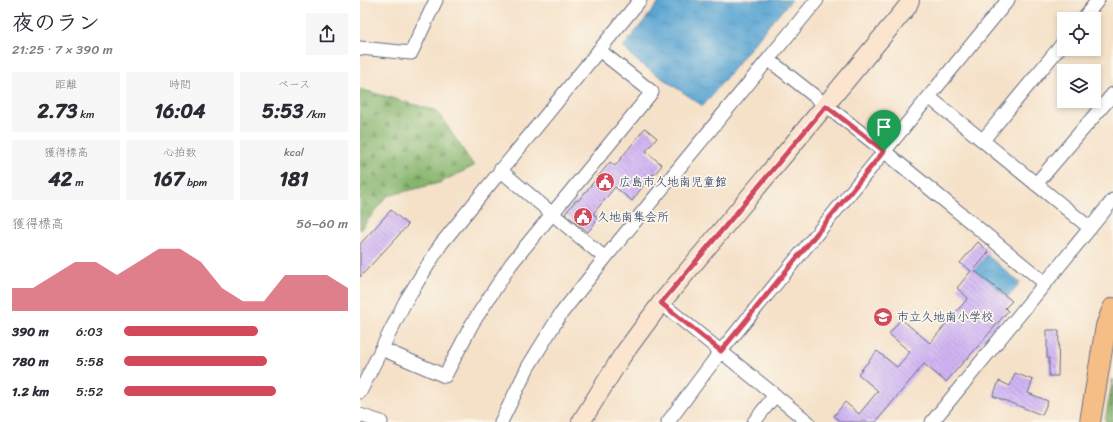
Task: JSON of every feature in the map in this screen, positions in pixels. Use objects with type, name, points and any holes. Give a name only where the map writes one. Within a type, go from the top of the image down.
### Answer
[{"type":"main road","points":[[1090,422],[1106,326],[1113,308]]},
{"type":"street","points":[[360,48],[411,54],[436,0]]},
{"type":"street","points":[[360,392],[405,302],[441,244],[640,0]]},
{"type":"street","points":[[501,422],[528,367],[556,321],[817,0]]},
{"type":"street","points":[[582,422],[622,356],[661,303],[826,106],[907,7],[910,0]]},
{"type":"street","points":[[668,422],[721,351],[1008,0]]},
{"type":"street","points":[[1089,12],[1098,0]]},
{"type":"street","points":[[382,349],[445,376],[472,324],[511,264],[652,92],[599,50]]},
{"type":"street","points":[[983,140],[1057,50]]},
{"type":"street","points":[[769,60],[884,151],[1045,283]]},
{"type":"street","points":[[1036,184],[1113,94]]},
{"type":"street","points":[[929,96],[1090,228]]},
{"type":"street","points":[[500,170],[606,258]]},
{"type":"street","points":[[932,422],[1113,200]]},
{"type":"street","points":[[661,303],[808,422]]},
{"type":"street","points":[[754,422],[775,395]]},
{"type":"street","points":[[360,416],[381,422]]},
{"type":"green space","points":[[360,89],[437,111],[474,166],[439,183],[387,196],[360,230]]},
{"type":"green space","points":[[1113,379],[1113,422],[1105,422]]},
{"type":"water","points":[[661,0],[792,0],[773,20],[703,106],[637,61],[623,47]]},
{"type":"water","points":[[987,255],[1020,283],[1008,297],[974,270]]},
{"type":"building","points":[[645,128],[657,138],[646,151],[662,165],[653,176],[652,174],[632,201],[615,187],[593,214],[599,218],[588,232],[565,214],[576,200],[578,201],[610,162],[615,166]]},
{"type":"building","points":[[391,210],[408,225],[360,277],[360,244]]},
{"type":"building","points":[[978,242],[989,252],[974,270],[1012,301],[1005,308],[1008,311],[946,382],[924,364],[876,422],[841,422],[834,416],[845,402],[859,414],[878,391],[858,374],[877,351],[897,367],[910,352],[889,334],[901,319],[930,343],[968,298],[957,288],[971,271],[960,263]]},
{"type":"building","points":[[1047,330],[1059,330],[1058,376],[1049,376],[1049,358],[1047,358]]},
{"type":"building","points":[[1015,373],[1033,380],[1028,393],[1048,401],[1042,415],[993,396],[999,381],[1010,386]]},
{"type":"place","name":"広島市久地南児童館","points":[[605,182]]},
{"type":"place","name":"久地南集会所","points":[[583,217]]},
{"type":"place","name":"市立久地南小学校","points":[[883,317]]},
{"type":"route","points":[[826,106],[884,151],[721,351],[661,303],[826,106]]}]
